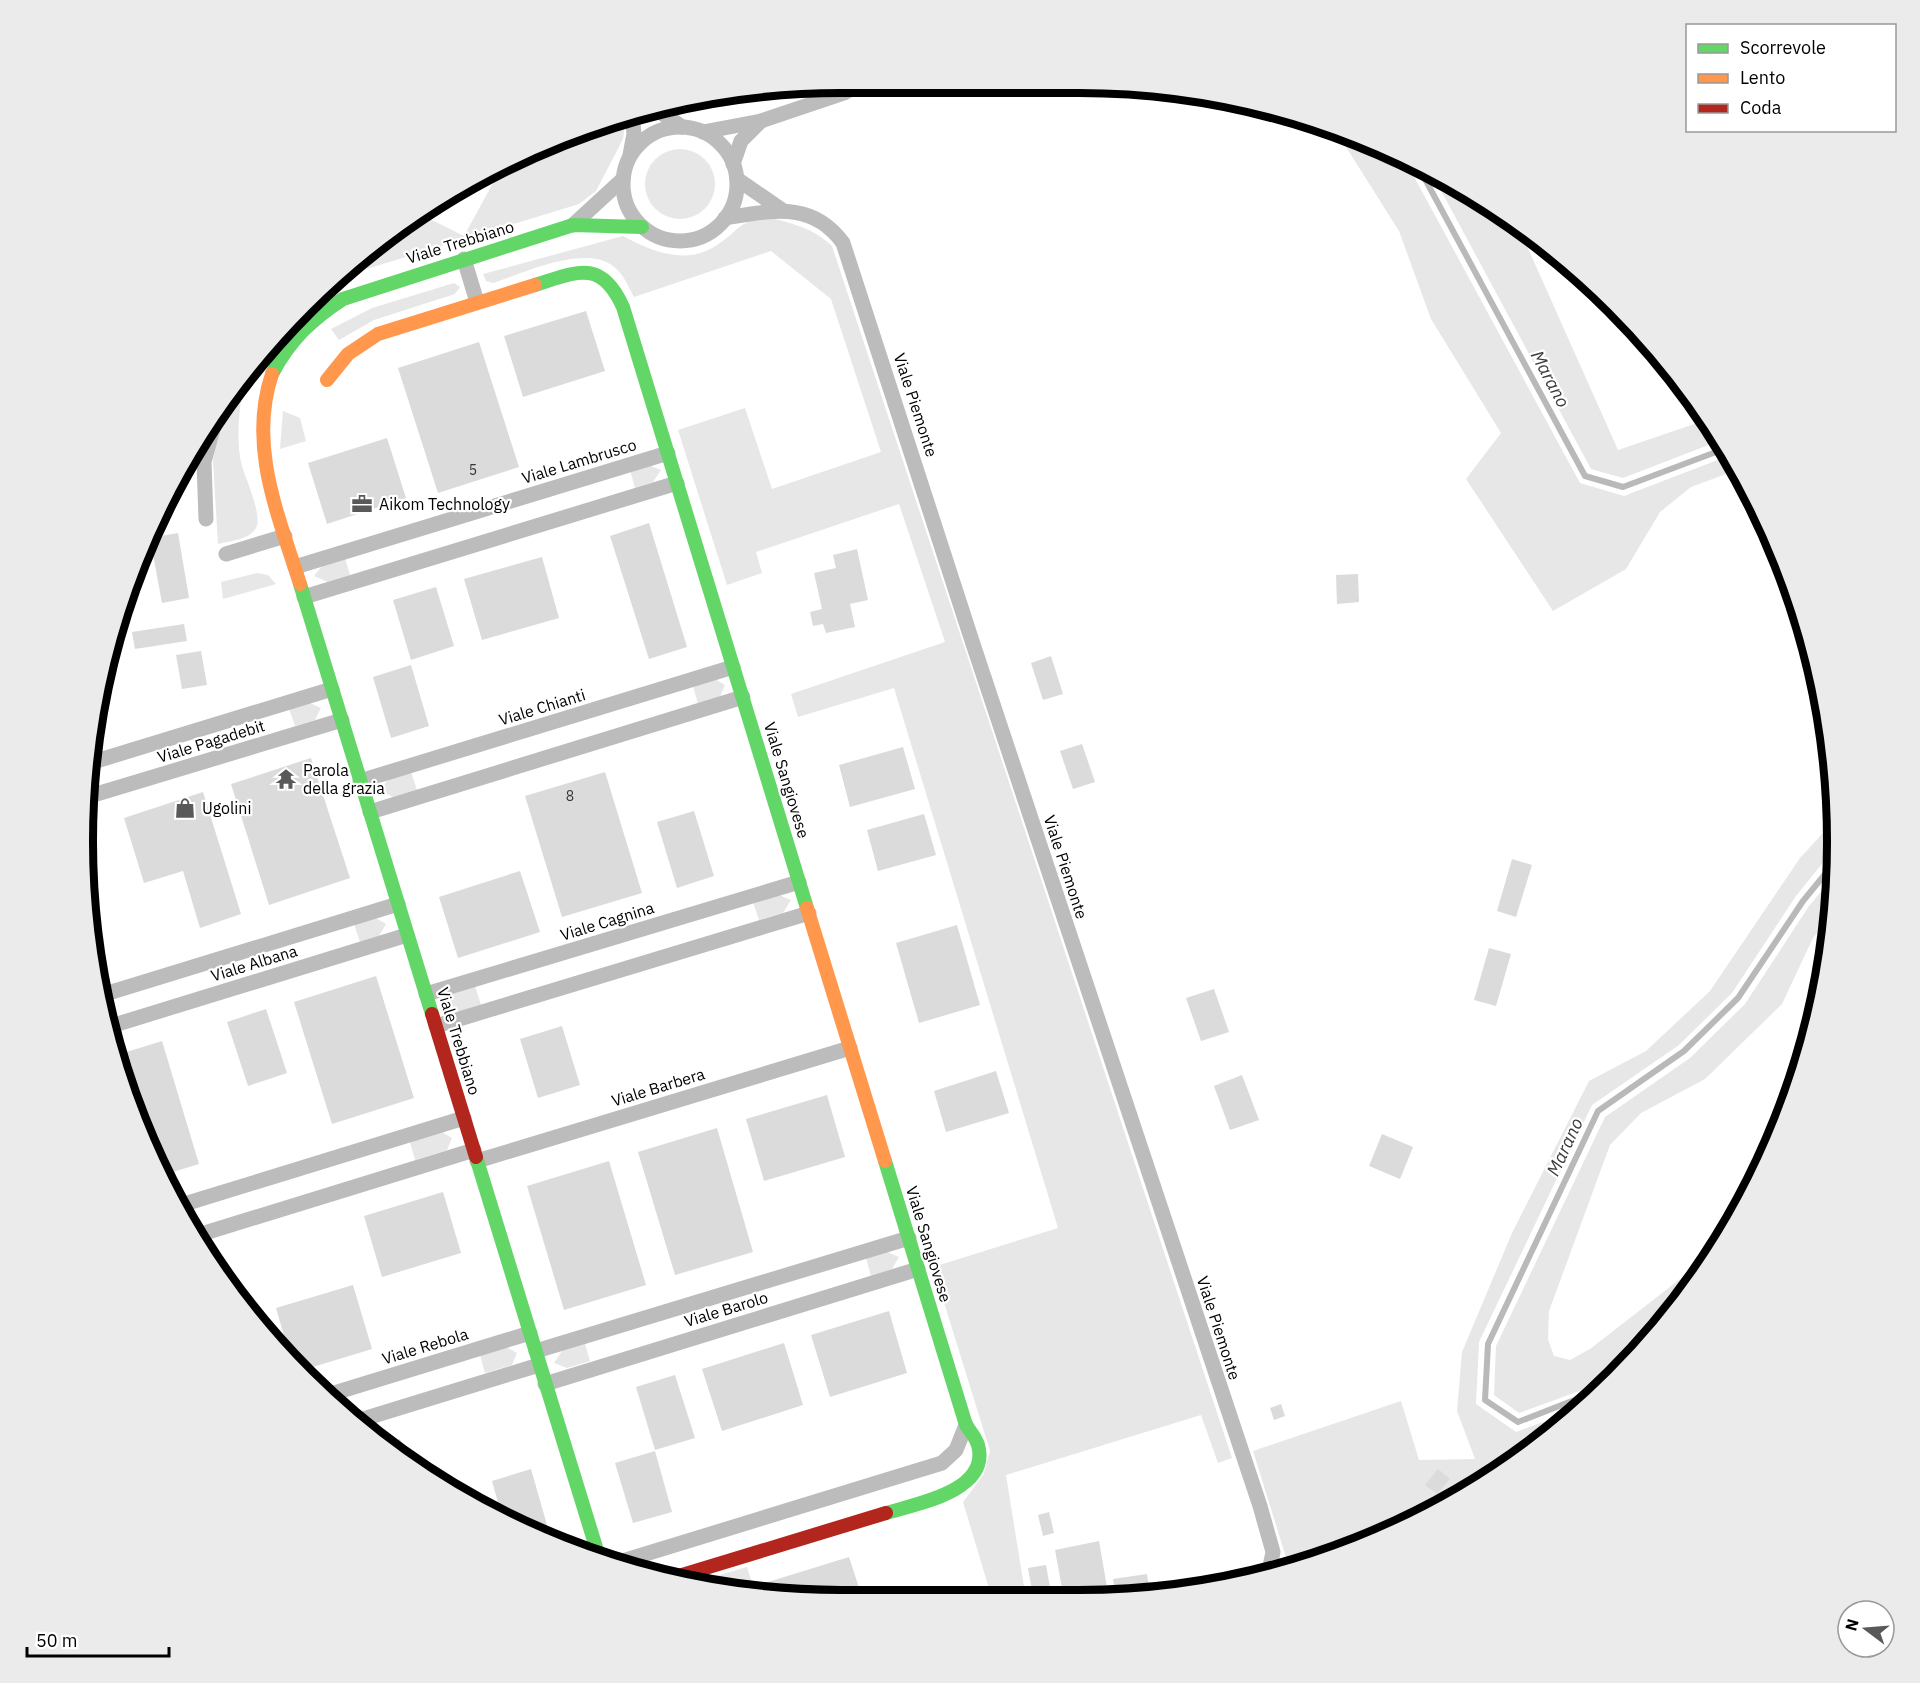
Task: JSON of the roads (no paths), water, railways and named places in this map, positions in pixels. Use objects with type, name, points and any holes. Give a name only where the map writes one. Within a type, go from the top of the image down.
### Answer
[{"type":"street","points":[[629,157],[651,134],[666,128],[682,127],[703,132],[761,121],[844,93]]},
{"type":"street","points":[[664,115],[682,127]]},
{"type":"street","points":[[733,164],[741,141],[761,121]]},
{"type":"street","points":[[633,123],[634,134],[623,178],[624,197],[631,213],[642,227],[658,237],[676,241],[694,239],[711,231],[725,219],[732,207],[736,179],[733,164],[726,150],[703,132]]},
{"type":"street","name":"Viale Trebbiano","points":[[573,225],[623,178]]},
{"type":"street","name":"Viale Piemonte","points":[[736,179],[782,210],[824,222],[834,230],[843,243],[855,274],[973,644],[1260,1506],[1273,1552],[1270,1564]]},
{"type":"street","name":"Viale Piemonte","points":[[725,219],[782,210]]},
{"type":"street","name":"Viale Trebbiano","points":[[594,1547],[538,1358],[285,536],[260,447],[261,414],[269,382],[281,353],[312,318],[343,299],[573,225],[642,227]]},
{"type":"street","points":[[464,259],[477,302]]},
{"type":"street","name":"Viale Sangiovese","points":[[327,380],[348,354],[378,334],[579,271],[602,275],[611,281],[623,307],[966,1425],[978,1447],[975,1470],[962,1487],[936,1498],[686,1574]]},
{"type":"street","points":[[206,519],[204,462],[210,440]]},
{"type":"street","name":"Viale Lambrusco","points":[[295,567],[668,453]]},
{"type":"street","points":[[304,597],[677,483]]},
{"type":"street","points":[[226,554],[285,536]]},
{"type":"street","name":"Viale Chianti","points":[[360,782],[733,667]]},
{"type":"street","name":"Viale Pagadebit","points":[[98,761],[332,689]]},
{"type":"street","points":[[370,812],[743,697]]},
{"type":"street","name":"Viale Pagadebit","points":[[95,795],[342,720]]},
{"type":"street","name":"Viale Cagnina","points":[[426,994],[799,882]]},
{"type":"street","name":"Viale Albana","points":[[108,993],[398,904]]},
{"type":"street","points":[[436,1026],[809,913]]},
{"type":"street","name":"Viale Albana","points":[[116,1024],[407,934]]},
{"type":"street","name":"Viale Barbera","points":[[475,1155],[850,1048]]},
{"type":"street","points":[[186,1203],[464,1118]]},
{"type":"street","points":[[204,1233],[475,1155]]},
{"type":"street","name":"Viale Barolo","points":[[538,1358],[909,1238]]},
{"type":"street","name":"Viale Barolo","points":[[545,1383],[918,1269]]},
{"type":"street","name":"Viale Rebola","points":[[336,1393],[530,1333]]},
{"type":"street","points":[[365,1418],[538,1358]]},
{"type":"street","points":[[630,1559],[942,1463],[956,1450],[966,1425]]},
{"type":"waterway","name":"Marano","points":[[1424,178],[1585,476],[1623,487],[1717,452]]},
{"type":"waterway","name":"Marano","points":[[1578,1399],[1518,1422],[1485,1400],[1488,1344],[1598,1111],[1684,1051],[1738,998],[1803,901],[1826,873]]},
{"type":"place","name":"Aikom Technology","points":[[362,504]]},
{"type":"place","name":"Parola della grazia","points":[[286,779]]},
{"type":"place","name":"Ugolini","points":[[185,808]]}]
